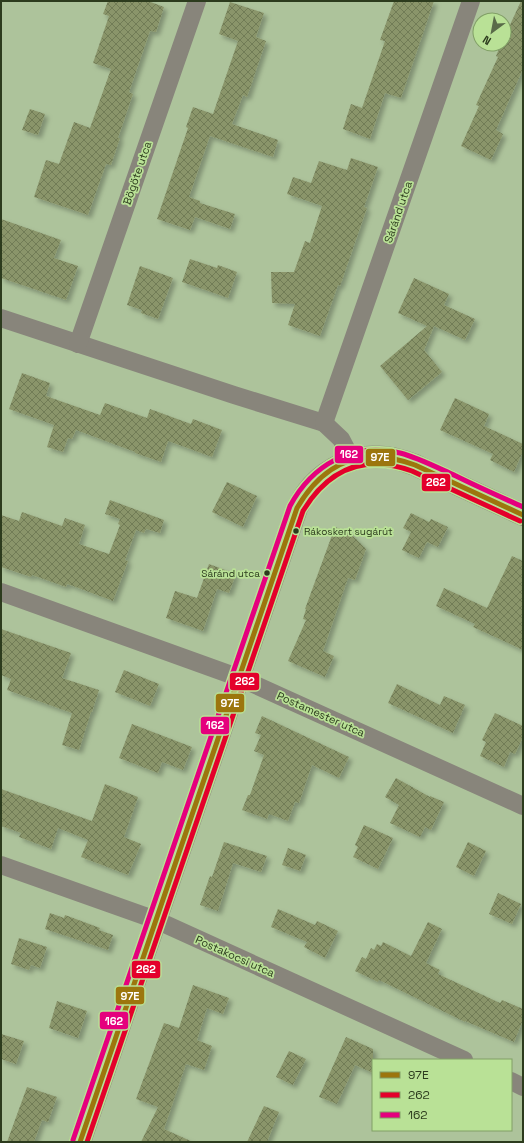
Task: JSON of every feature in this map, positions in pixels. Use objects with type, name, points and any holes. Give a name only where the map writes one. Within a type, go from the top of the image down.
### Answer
[{"type":"street","name":"Bögöte utca","points":[[78,344],[197,1]]},
{"type":"street","name":"Sáránd utca","points":[[324,423],[471,1]]},
{"type":"street","points":[[1,318],[324,423],[341,439],[352,460]]},
{"type":"street","points":[[80,1142],[297,508],[307,492],[319,479],[335,467],[352,460],[367,457],[384,457],[400,459],[430,471],[523,515]]},
{"type":"street","name":"Postamester utca","points":[[1,592],[240,678],[523,806]]},
{"type":"street","name":"Postakocsi utca","points":[[1,865],[156,920],[462,1059]]},
{"type":"street","points":[[512,1082],[523,1087]]},
{"type":"building","points":[[108,1],[148,1],[164,7],[156,32],[150,31],[129,92],[133,94],[118,138],[120,138],[111,165],[106,164],[88,215],[34,197],[46,160],[59,164],[74,122],[90,128],[111,69],[93,63],[109,16],[103,14]]},
{"type":"building","points":[[394,1],[434,1],[401,98],[385,93],[370,139],[343,129],[351,104],[362,108],[385,41],[380,40]]},
{"type":"building","points":[[521,1],[523,1],[523,69],[496,130],[503,134],[491,160],[461,146],[479,106],[476,105],[498,57],[496,56],[498,52],[512,52],[512,21]]},
{"type":"building","points":[[230,2],[264,13],[256,37],[266,41],[247,97],[243,95],[232,124],[278,140],[273,157],[210,136],[189,197],[200,201],[200,203],[235,214],[230,229],[195,217],[190,230],[157,219],[188,128],[186,127],[193,107],[213,114],[238,41],[219,34]]},
{"type":"building","points":[[30,109],[45,114],[38,135],[22,130]]},
{"type":"building","points":[[351,158],[378,167],[364,207],[367,208],[340,286],[338,285],[320,336],[288,325],[295,304],[272,303],[271,272],[294,272],[305,241],[310,243],[322,206],[287,194],[293,177],[311,183],[319,161],[347,170]]},
{"type":"building","points":[[1,219],[61,240],[54,258],[78,266],[66,300],[1,278]]},
{"type":"building","points":[[190,259],[217,268],[218,265],[237,272],[228,298],[182,282]]},
{"type":"building","points":[[140,266],[173,278],[158,319],[141,313],[142,310],[127,305]]},
{"type":"building","points":[[414,278],[449,294],[444,305],[475,319],[465,340],[434,326],[424,350],[442,372],[408,400],[380,366],[427,326],[398,313]]},
{"type":"building","points":[[22,373],[50,383],[46,396],[100,415],[105,403],[147,418],[150,409],[191,424],[193,419],[222,430],[212,457],[168,441],[161,462],[76,430],[72,439],[68,438],[63,452],[47,447],[54,425],[9,409]]},
{"type":"building","points":[[455,398],[489,414],[484,426],[523,444],[523,451],[514,472],[490,460],[493,454],[440,430]]},
{"type":"building","points":[[227,482],[257,496],[243,527],[212,512]]},
{"type":"building","points":[[110,500],[164,520],[160,533],[146,529],[144,533],[136,530],[125,560],[128,561],[113,601],[67,584],[66,587],[32,575],[31,577],[1,567],[1,515],[19,521],[22,512],[62,526],[65,518],[85,525],[79,544],[109,554],[120,525],[118,524],[120,519],[105,514]]},
{"type":"building","points":[[411,513],[429,522],[431,519],[448,527],[438,547],[427,542],[419,558],[402,550],[411,532],[403,528]]},
{"type":"building","points":[[335,527],[349,532],[366,549],[355,580],[348,578],[323,651],[334,656],[325,677],[288,661],[306,620],[303,619],[305,609]]},
{"type":"building","points":[[512,556],[523,561],[523,650],[473,627],[475,624],[436,606],[444,588],[487,608]]},
{"type":"building","points":[[209,564],[236,574],[229,593],[217,589],[203,631],[166,618],[175,591],[197,598]]},
{"type":"building","points":[[1,629],[71,653],[62,678],[99,690],[79,750],[62,745],[72,713],[7,690],[11,679],[1,675]]},
{"type":"building","points":[[124,670],[159,684],[150,706],[115,692]]},
{"type":"building","points":[[397,684],[440,705],[444,696],[465,705],[453,733],[388,703]]},
{"type":"building","points":[[495,713],[523,726],[523,737],[515,754],[510,752],[504,767],[480,756],[486,742],[482,740]]},
{"type":"building","points":[[262,716],[349,757],[339,778],[312,765],[299,803],[295,802],[288,821],[269,814],[267,819],[242,810],[248,795],[250,795],[264,755],[254,751],[261,735],[255,733]]},
{"type":"building","points":[[132,724],[192,747],[183,770],[162,762],[158,773],[119,758]]},
{"type":"building","points":[[396,778],[430,797],[444,802],[431,830],[425,827],[420,837],[390,823],[399,805],[385,797]]},
{"type":"building","points":[[105,784],[138,797],[124,837],[141,844],[128,875],[81,857],[88,840],[58,828],[51,849],[19,837],[21,833],[1,826],[1,789],[92,821]]},
{"type":"building","points":[[364,825],[393,838],[378,869],[353,857],[358,847],[355,845]]},
{"type":"building","points":[[224,842],[267,856],[261,872],[233,863],[218,911],[200,905],[210,876],[212,877]]},
{"type":"building","points":[[468,842],[486,851],[474,876],[456,867]]},
{"type":"building","points":[[288,848],[306,855],[300,871],[282,865]]},
{"type":"building","points":[[498,893],[521,904],[512,924],[489,914]]},
{"type":"building","points":[[278,909],[315,925],[317,921],[338,931],[325,958],[304,947],[307,942],[271,927]]},
{"type":"building","points":[[50,913],[64,918],[65,915],[100,928],[99,930],[113,935],[108,950],[45,929]]},
{"type":"building","points":[[428,922],[442,929],[426,963],[440,970],[438,974],[500,1003],[502,1000],[523,1009],[523,1020],[514,1042],[465,1022],[379,980],[378,982],[355,971],[362,957],[366,959],[371,948],[374,950],[377,944],[381,946],[383,942],[411,956]]},
{"type":"building","points":[[19,938],[47,947],[40,968],[31,965],[29,970],[11,964]]},
{"type":"building","points":[[193,985],[229,998],[223,1014],[207,1008],[197,1040],[212,1046],[204,1070],[186,1064],[164,1129],[193,1142],[141,1142],[158,1107],[136,1099],[164,1023],[179,1028]]},
{"type":"building","points":[[57,1001],[87,1011],[78,1038],[49,1028]]},
{"type":"building","points":[[1,1034],[24,1041],[16,1064],[1,1059]]},
{"type":"building","points":[[346,1037],[373,1049],[372,1073],[355,1065],[337,1104],[319,1097]]},
{"type":"building","points":[[289,1051],[306,1059],[293,1085],[276,1077]]},
{"type":"building","points":[[27,1087],[57,1097],[48,1122],[42,1120],[34,1142],[7,1142]]},
{"type":"building","points":[[264,1106],[279,1112],[267,1142],[247,1142]]},
{"type":"transit line","name":"162","points":[[73,1140],[290,506],[299,491],[322,468],[336,460],[350,454],[366,450],[383,450],[400,453],[421,460],[523,507]]},
{"type":"transit line","name":"97E","points":[[80,1142],[297,508],[308,492],[320,479],[333,469],[347,462],[362,458],[379,457],[396,459],[415,465],[523,515]]},
{"type":"transit line","name":"262","points":[[87,1142],[303,511],[313,496],[324,484],[350,468],[379,464],[395,466],[412,471],[520,521]]},
{"type":"place","name":"Rákoskert sugárút","points":[[296,531]]},
{"type":"place","name":"Sáránd utca","points":[[267,573]]}]
